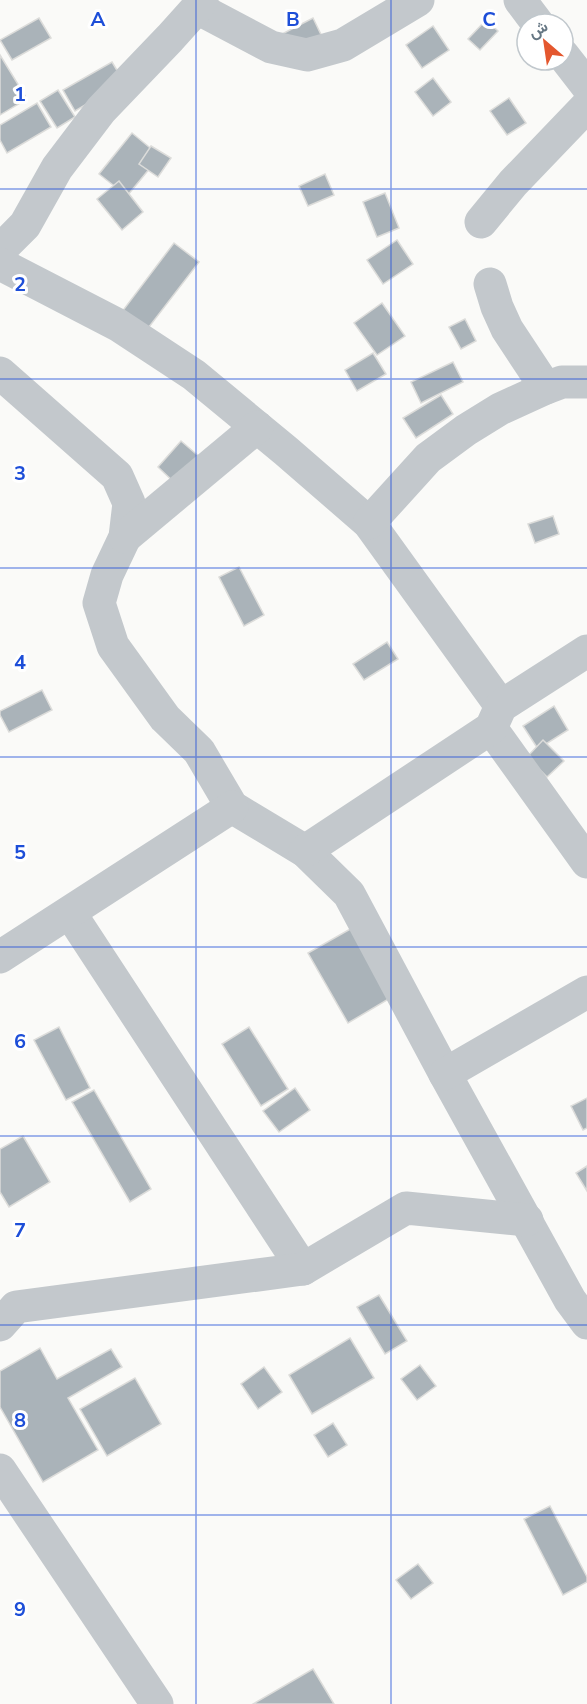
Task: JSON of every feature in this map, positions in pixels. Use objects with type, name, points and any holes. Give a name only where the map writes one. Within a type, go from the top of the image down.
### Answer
[{"type":"street","points":[[0,250],[24,225],[57,168],[101,110],[199,4],[271,47],[307,55],[343,45],[418,0]]},
{"type":"street","points":[[575,70],[587,86]]},
{"type":"street","points":[[481,222],[513,183],[587,106]]},
{"type":"street","points":[[0,264],[118,325],[194,375],[369,523],[496,717],[587,862]]},
{"type":"street","points":[[490,284],[507,329],[546,388]]},
{"type":"street","points":[[0,374],[117,476],[129,503],[125,537],[107,575],[99,603],[113,646],[165,718],[199,751],[232,807],[305,851],[349,894],[445,1074],[527,1220],[581,1304]]},
{"type":"street","points":[[369,523],[428,458],[466,430],[500,409],[546,388],[562,382],[587,382]]},
{"type":"street","points":[[125,537],[257,428]]},
{"type":"street","points":[[305,851],[587,651]]},
{"type":"street","points":[[0,957],[232,807]]},
{"type":"street","points":[[70,913],[303,1269]]},
{"type":"street","points":[[445,1074],[587,992]]},
{"type":"street","points":[[0,1325],[16,1307],[303,1269],[406,1208],[527,1220]]},
{"type":"street","points":[[0,1470],[157,1704]]},
{"type":"building","points":[[39,18],[51,38],[12,60],[0,40]]},
{"type":"building","points":[[313,18],[326,45],[282,34]]},
{"type":"building","points":[[486,20],[498,31],[480,50],[468,39]]},
{"type":"building","points":[[433,26],[449,50],[422,68],[406,45]]},
{"type":"building","points":[[0,55],[27,99],[0,115]]},
{"type":"building","points":[[112,62],[124,82],[75,111],[63,90]]},
{"type":"building","points":[[433,78],[451,102],[433,116],[415,92]]},
{"type":"building","points":[[58,90],[75,117],[57,128],[40,101]]},
{"type":"building","points":[[509,98],[526,123],[507,135],[490,111]]},
{"type":"building","points":[[37,103],[51,127],[7,153],[0,140],[0,125]]},
{"type":"building","points":[[132,133],[160,156],[127,196],[99,174]]},
{"type":"building","points":[[151,146],[171,158],[158,177],[139,164]]},
{"type":"building","points":[[325,174],[334,195],[308,206],[299,186]]},
{"type":"building","points":[[119,181],[143,212],[122,230],[97,199]]},
{"type":"building","points":[[385,193],[399,228],[377,237],[363,202]]},
{"type":"building","points":[[397,240],[413,264],[383,284],[367,260]]},
{"type":"building","points":[[174,243],[199,262],[142,336],[118,317]]},
{"type":"building","points":[[382,303],[405,336],[377,355],[354,323]]},
{"type":"building","points":[[465,319],[476,341],[461,349],[449,327]]},
{"type":"building","points":[[373,353],[386,374],[357,391],[345,370]]},
{"type":"building","points":[[453,362],[463,382],[421,403],[411,382]]},
{"type":"building","points":[[441,395],[453,414],[416,438],[403,418]]},
{"type":"building","points":[[181,441],[202,459],[178,486],[158,467]]},
{"type":"building","points":[[553,516],[559,534],[535,543],[528,524]]},
{"type":"building","points":[[239,567],[264,615],[244,626],[219,577]]},
{"type":"building","points":[[387,642],[398,659],[364,680],[353,664]]},
{"type":"building","points":[[42,690],[52,710],[9,732],[0,711]]},
{"type":"building","points":[[554,706],[568,730],[538,749],[523,726]]},
{"type":"building","points":[[543,740],[564,761],[547,777],[527,757]]},
{"type":"building","points":[[352,928],[392,997],[348,1023],[308,953]]},
{"type":"building","points":[[59,1027],[90,1088],[66,1100],[34,1040]]},
{"type":"building","points":[[249,1027],[288,1089],[261,1106],[222,1044]]},
{"type":"building","points":[[295,1088],[310,1110],[279,1132],[263,1111]]},
{"type":"building","points":[[94,1090],[151,1189],[130,1202],[72,1102]]},
{"type":"building","points":[[587,1098],[587,1128],[583,1130],[571,1106]]},
{"type":"building","points":[[23,1136],[50,1182],[9,1207],[0,1192],[0,1149]]},
{"type":"building","points":[[587,1166],[587,1191],[576,1173]]},
{"type":"building","points":[[379,1295],[407,1341],[385,1354],[357,1307]]},
{"type":"building","points":[[350,1338],[374,1378],[312,1414],[289,1375]]},
{"type":"building","points":[[40,1348],[57,1379],[111,1349],[122,1367],[68,1398],[98,1450],[43,1482],[0,1407],[0,1371]]},
{"type":"building","points":[[420,1365],[436,1386],[417,1400],[401,1379]]},
{"type":"building","points":[[264,1367],[282,1392],[258,1409],[241,1384]]},
{"type":"building","points":[[135,1378],[161,1424],[107,1456],[80,1409]]},
{"type":"building","points":[[333,1423],[347,1445],[328,1457],[314,1435]]},
{"type":"building","points":[[550,1506],[587,1577],[587,1582],[563,1595],[524,1519]]},
{"type":"building","points":[[418,1564],[433,1583],[411,1599],[396,1580]]},
{"type":"building","points":[[313,1669],[334,1704],[253,1704]]}]
